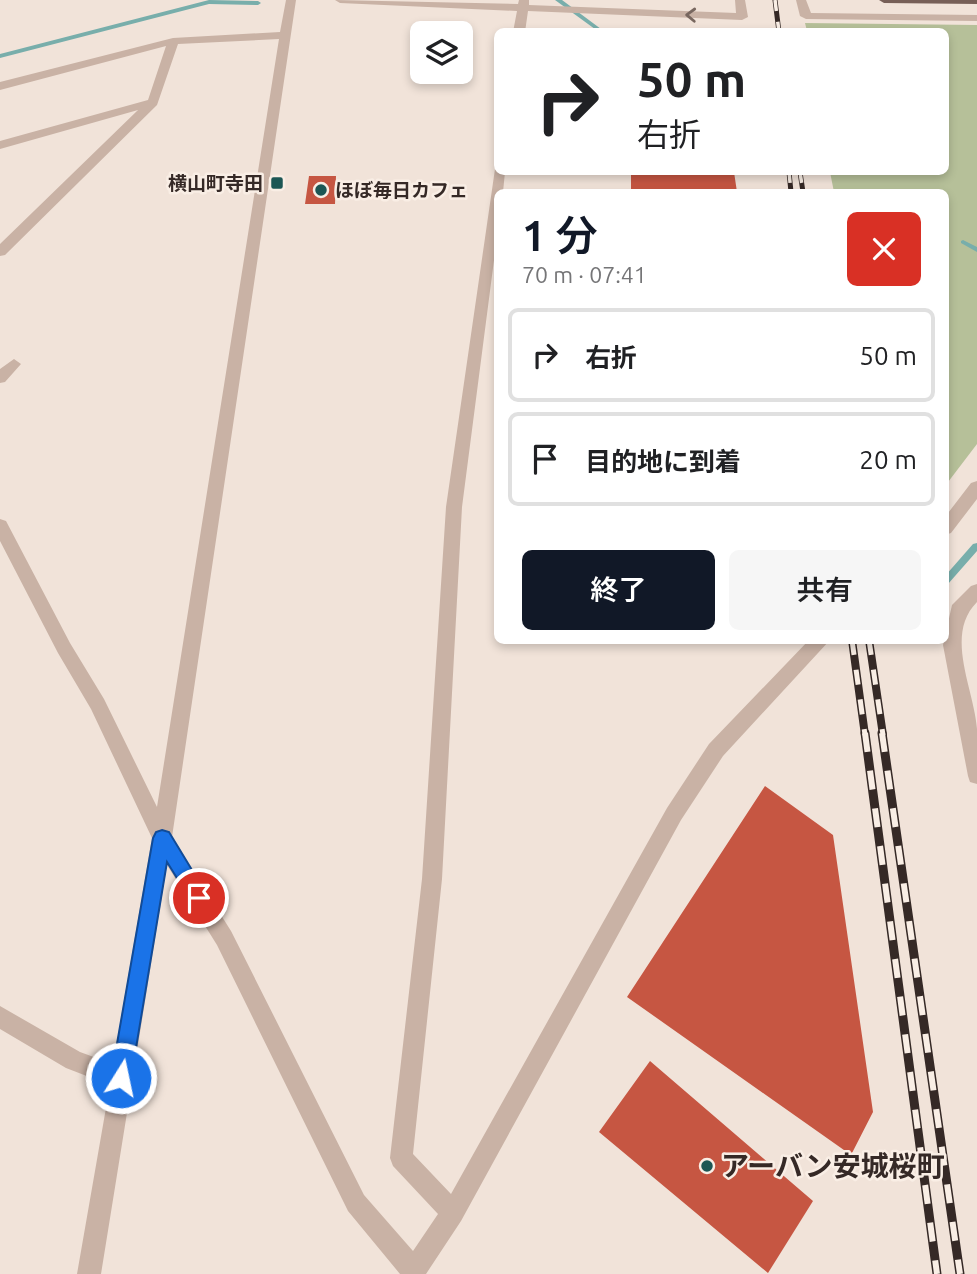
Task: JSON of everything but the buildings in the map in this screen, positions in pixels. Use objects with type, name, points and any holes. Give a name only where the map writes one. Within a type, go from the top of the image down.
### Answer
[{"type":"main road","points":[[884,0],[977,1]]},
{"type":"street","points":[[89,1274],[162,838],[291,0]]},
{"type":"street","points":[[340,0],[523,4],[742,17],[740,0]]},
{"type":"street","points":[[801,0],[806,16],[977,18]]},
{"type":"street","points":[[520,28],[523,4]]},
{"type":"street","points":[[0,86],[173,41],[285,35]]},
{"type":"street","points":[[0,252],[153,102],[173,41]]},
{"type":"street","points":[[0,145],[153,102]]},
{"type":"street","points":[[453,1213],[401,1158],[432,879],[454,508],[494,209]]},
{"type":"street","points":[[0,378],[14,363]]},
{"type":"street","points":[[949,524],[976,490]]},
{"type":"street","points":[[0,525],[64,648],[98,704],[162,838],[224,938],[356,1203],[413,1272],[453,1213],[674,814],[716,750],[817,644]]},
{"type":"street","points":[[977,591],[958,610],[952,645],[977,776]]},
{"type":"street","points":[[0,1017],[74,1060],[121,1078]]},
{"type":"green space","points":[[805,23],[977,25],[977,444],[949,481],[949,189],[833,189],[831,175],[949,175],[949,28],[806,28]]},
{"type":"waterway","points":[[558,0],[597,28]]},
{"type":"waterway","points":[[0,56],[209,2],[258,3]]},
{"type":"waterway","points":[[963,242],[977,250]]},
{"type":"waterway","points":[[949,577],[976,546]]},
{"type":"railway","points":[[775,0],[778,28]]},
{"type":"railway","points":[[789,175],[791,189]]},
{"type":"railway","points":[[800,175],[803,189]]},
{"type":"railway","points":[[853,644],[865,735]]},
{"type":"railway","points":[[870,644],[883,735]]},
{"type":"railway","points":[[865,733],[937,1274]]},
{"type":"railway","points":[[882,733],[960,1274]]},
{"type":"place","name":"横山町寺田","points":[[277,183]]},
{"type":"place","name":"ほぼ毎日カフェ","points":[[321,190]]},
{"type":"place","name":"アーバン安城桜町","points":[[707,1166]]},
{"type":"route","points":[[121,1078],[162,838],[199,898]]}]
